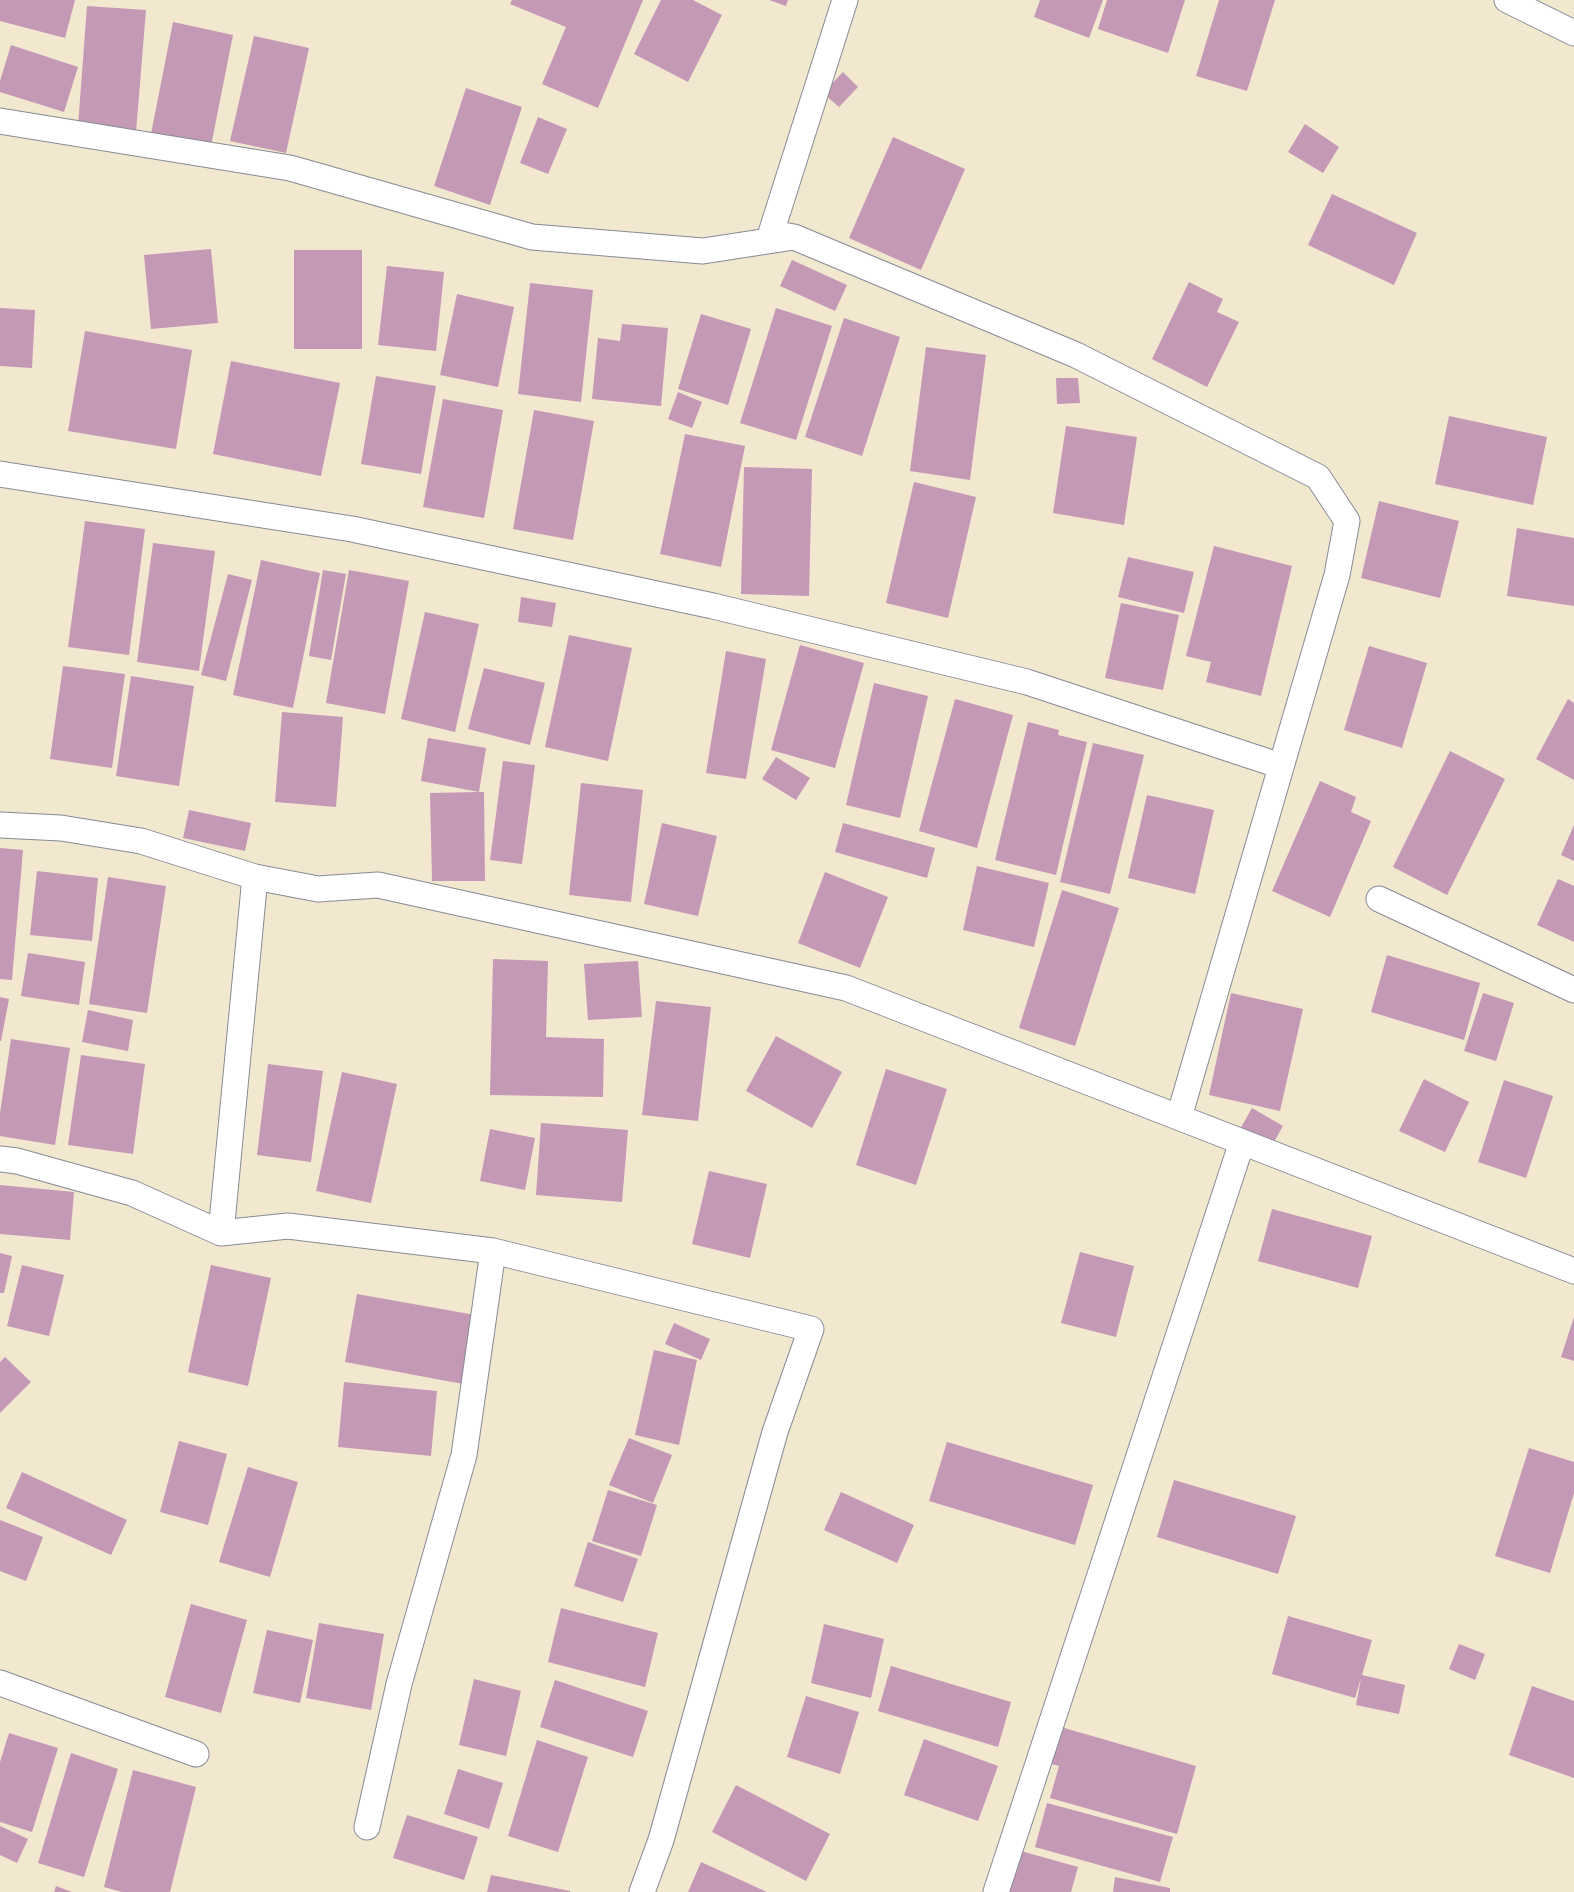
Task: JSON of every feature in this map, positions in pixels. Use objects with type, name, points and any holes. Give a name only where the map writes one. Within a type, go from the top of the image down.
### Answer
[{"type":"street","points":[[845,0],[771,232],[794,237],[1076,356],[1318,477],[1347,522],[1337,575],[1179,1117]]},
{"type":"street","points":[[1507,0],[1574,33]]},
{"type":"street","points":[[0,121],[290,168],[532,237],[703,251],[794,237]]},
{"type":"street","points":[[0,474],[352,529],[713,606],[1027,682],[1281,766]]},
{"type":"street","points":[[0,825],[61,828],[141,841],[255,877],[318,889],[378,885],[846,988],[1574,1271]]},
{"type":"street","points":[[221,1233],[255,877]]},
{"type":"street","points":[[1379,899],[1574,990]]},
{"type":"street","points":[[996,1892],[1242,1142]]},
{"type":"street","points":[[0,1159],[17,1161],[132,1193],[221,1233],[288,1226],[493,1251],[811,1328],[775,1432],[661,1840],[642,1892]]},
{"type":"street","points":[[367,1826],[399,1684],[464,1455],[493,1251]]},
{"type":"street","points":[[0,1683],[196,1754]]},
{"type":"building","points":[[0,0],[75,0],[65,38],[0,21]]},
{"type":"building","points":[[512,0],[643,0],[598,108],[542,84],[566,27],[510,4]]},
{"type":"building","points":[[661,0],[693,0],[722,15],[688,82],[634,54]]},
{"type":"building","points":[[769,0],[788,0],[786,6]]},
{"type":"building","points":[[1040,0],[1103,0],[1089,38],[1034,17]]},
{"type":"building","points":[[1107,0],[1185,0],[1168,53],[1098,29]]},
{"type":"building","points":[[1219,0],[1275,0],[1247,91],[1196,76]]},
{"type":"building","points":[[87,6],[146,10],[136,132],[78,126]]},
{"type":"building","points":[[173,22],[233,35],[210,151],[150,139]]},
{"type":"building","points":[[254,36],[309,48],[286,153],[230,141]]},
{"type":"building","points":[[11,45],[78,67],[64,112],[0,92],[0,81]]},
{"type":"building","points":[[843,72],[858,87],[839,107],[823,93]]},
{"type":"building","points":[[466,88],[522,107],[490,205],[434,186]]},
{"type":"building","points":[[538,117],[567,129],[548,174],[520,163]]},
{"type":"building","points":[[1305,124],[1339,147],[1323,173],[1288,152]]},
{"type":"building","points":[[893,137],[965,169],[921,270],[849,238]]},
{"type":"building","points":[[1332,194],[1417,233],[1394,285],[1308,245]]},
{"type":"building","points":[[211,249],[218,323],[151,329],[144,255]]},
{"type":"building","points":[[294,250],[362,250],[362,349],[294,349]]},
{"type":"building","points":[[792,260],[847,285],[835,311],[780,286]]},
{"type":"building","points":[[387,266],[444,272],[436,351],[378,345]]},
{"type":"building","points":[[1189,282],[1223,299],[1217,312],[1239,322],[1207,387],[1152,359]]},
{"type":"building","points":[[530,283],[593,290],[581,402],[518,394]]},
{"type":"building","points":[[457,294],[514,307],[498,387],[440,375]]},
{"type":"building","points":[[0,308],[35,310],[32,368],[0,366]]},
{"type":"building","points":[[776,308],[832,326],[796,440],[740,423]]},
{"type":"building","points":[[701,314],[751,329],[728,405],[678,389]]},
{"type":"building","points":[[844,318],[900,337],[862,456],[805,437]]},
{"type":"building","points":[[622,324],[668,328],[661,406],[592,399],[598,338],[620,341]]},
{"type":"building","points":[[85,331],[192,350],[176,449],[68,431]]},
{"type":"building","points":[[926,347],[986,355],[970,480],[910,471]]},
{"type":"building","points":[[231,361],[340,383],[321,476],[213,454]]},
{"type":"building","points":[[376,376],[436,386],[421,474],[361,464]]},
{"type":"building","points":[[1056,378],[1078,378],[1080,403],[1057,404]]},
{"type":"building","points":[[678,392],[702,402],[692,428],[668,419]]},
{"type":"building","points":[[443,399],[503,410],[484,518],[423,507]]},
{"type":"building","points":[[534,410],[594,421],[573,540],[513,529]]},
{"type":"building","points":[[1449,416],[1547,437],[1533,505],[1435,484]]},
{"type":"building","points":[[1066,426],[1137,437],[1124,525],[1053,513]]},
{"type":"building","points":[[685,434],[745,446],[721,567],[660,554]]},
{"type":"building","points":[[744,467],[812,469],[809,596],[741,594]]},
{"type":"building","points":[[914,482],[976,497],[948,618],[886,603]]},
{"type":"building","points":[[1379,501],[1459,521],[1440,598],[1361,578]]},
{"type":"building","points":[[85,521],[145,529],[129,655],[68,647]]},
{"type":"building","points":[[1517,528],[1574,538],[1574,606],[1507,596]]},
{"type":"building","points":[[153,543],[215,551],[199,671],[137,662]]},
{"type":"building","points":[[1214,546],[1292,566],[1261,696],[1206,682],[1211,662],[1186,656]]},
{"type":"building","points":[[1128,557],[1194,572],[1184,613],[1118,597]]},
{"type":"building","points":[[261,560],[320,573],[293,708],[233,695]]},
{"type":"building","points":[[323,570],[346,574],[331,660],[309,656]]},
{"type":"building","points":[[349,570],[409,581],[385,714],[326,703]]},
{"type":"building","points":[[228,574],[252,580],[226,681],[201,675]]},
{"type":"building","points":[[521,597],[556,603],[552,627],[518,622]]},
{"type":"building","points":[[1121,603],[1179,615],[1163,690],[1105,678]]},
{"type":"building","points":[[425,612],[479,624],[455,732],[401,719]]},
{"type":"building","points":[[569,635],[632,648],[608,761],[545,747]]},
{"type":"building","points":[[800,645],[864,663],[835,768],[771,750]]},
{"type":"building","points":[[1369,646],[1427,663],[1402,748],[1344,730]]},
{"type":"building","points":[[726,651],[766,659],[746,779],[706,773]]},
{"type":"building","points":[[63,666],[125,674],[112,768],[50,759]]},
{"type":"building","points":[[484,668],[545,683],[530,745],[468,729]]},
{"type":"building","points":[[131,676],[194,686],[179,786],[116,776]]},
{"type":"building","points":[[874,683],[928,696],[900,818],[846,805]]},
{"type":"building","points":[[955,699],[1013,715],[977,848],[919,831]]},
{"type":"building","points":[[1568,699],[1574,703],[1574,780],[1536,759]]},
{"type":"building","points":[[282,712],[343,717],[336,807],[275,802]]},
{"type":"building","points":[[1028,722],[1059,730],[1058,735],[1087,742],[1056,875],[995,860]]},
{"type":"building","points":[[428,738],[486,748],[479,792],[421,781]]},
{"type":"building","points":[[1093,743],[1144,755],[1110,894],[1060,882]]},
{"type":"building","points":[[1450,751],[1505,779],[1447,895],[1393,867]]},
{"type":"building","points":[[776,757],[810,778],[796,800],[762,779]]},
{"type":"building","points":[[503,761],[535,765],[522,864],[490,860]]},
{"type":"building","points":[[1320,781],[1356,797],[1351,812],[1371,821],[1330,917],[1272,891]]},
{"type":"building","points":[[581,783],[643,790],[631,902],[569,895]]},
{"type":"building","points":[[484,792],[485,881],[432,881],[430,793]]},
{"type":"building","points":[[1147,795],[1214,810],[1195,894],[1128,878]]},
{"type":"building","points":[[189,810],[251,823],[245,851],[183,838]]},
{"type":"building","points":[[662,823],[717,836],[698,916],[644,904]]},
{"type":"building","points":[[843,823],[935,848],[927,878],[835,852]]},
{"type":"building","points":[[1574,825],[1574,861],[1561,855]]},
{"type":"building","points":[[0,848],[23,850],[12,980],[0,979]]},
{"type":"building","points":[[977,866],[1049,883],[1034,947],[963,930]]},
{"type":"building","points":[[37,871],[98,878],[92,941],[30,935]]},
{"type":"building","points":[[825,872],[888,897],[860,968],[798,943]]},
{"type":"building","points":[[108,877],[166,886],[147,1013],[89,1004]]},
{"type":"building","points":[[1558,879],[1574,886],[1574,942],[1537,925]]},
{"type":"building","points":[[1062,890],[1119,908],[1075,1046],[1019,1028]]},
{"type":"building","points":[[28,953],[85,962],[79,1005],[21,996]]},
{"type":"building","points":[[1387,955],[1480,983],[1464,1040],[1371,1012]]},
{"type":"building","points":[[493,959],[548,961],[546,1037],[604,1039],[603,1097],[490,1095]]},
{"type":"building","points":[[638,961],[642,1017],[588,1020],[584,964]]},
{"type":"building","points":[[1231,993],[1303,1009],[1280,1111],[1209,1095]]},
{"type":"building","points":[[1483,993],[1514,1003],[1496,1061],[1464,1051]]},
{"type":"building","points":[[0,997],[9,999],[1,1041],[0,1041]]},
{"type":"building","points":[[656,1001],[711,1007],[698,1121],[642,1115]]},
{"type":"building","points":[[88,1010],[133,1020],[128,1051],[82,1042]]},
{"type":"building","points":[[776,1036],[842,1072],[812,1128],[746,1091]]},
{"type":"building","points":[[11,1039],[70,1048],[55,1145],[0,1136],[0,1113]]},
{"type":"building","points":[[81,1055],[145,1064],[133,1154],[68,1145]]},
{"type":"building","points":[[268,1064],[323,1071],[311,1162],[257,1155]]},
{"type":"building","points":[[886,1069],[947,1089],[916,1185],[856,1165]]},
{"type":"building","points":[[342,1072],[397,1084],[371,1203],[316,1191]]},
{"type":"building","points":[[1424,1079],[1469,1102],[1445,1152],[1399,1131]]},
{"type":"building","points":[[1504,1080],[1553,1096],[1526,1178],[1478,1162]]},
{"type":"building","points":[[1252,1108],[1283,1126],[1270,1149],[1239,1131]]},
{"type":"building","points":[[541,1123],[628,1130],[622,1202],[536,1195]]},
{"type":"building","points":[[490,1129],[535,1138],[525,1190],[480,1181]]},
{"type":"building","points":[[709,1171],[767,1184],[750,1258],[692,1244]]},
{"type":"building","points":[[0,1185],[74,1192],[70,1240],[0,1234]]},
{"type":"building","points":[[1272,1209],[1372,1236],[1358,1288],[1258,1261]]},
{"type":"building","points":[[1080,1252],[1134,1266],[1116,1337],[1061,1323]]},
{"type":"building","points":[[0,1253],[12,1256],[4,1293],[0,1293]]},
{"type":"building","points":[[22,1265],[64,1275],[49,1336],[7,1326]]},
{"type":"building","points":[[211,1265],[271,1278],[248,1386],[188,1372]]},
{"type":"building","points":[[357,1294],[475,1315],[463,1384],[345,1362]]},
{"type":"building","points":[[1574,1317],[1574,1361],[1561,1357]]},
{"type":"building","points":[[674,1323],[710,1339],[701,1360],[665,1344]]},
{"type":"building","points":[[654,1350],[697,1360],[679,1445],[635,1435]]},
{"type":"building","points":[[5,1357],[31,1382],[0,1413],[0,1362]]},
{"type":"building","points":[[344,1382],[437,1391],[431,1456],[338,1447]]},
{"type":"building","points":[[629,1438],[672,1455],[653,1503],[609,1485]]},
{"type":"building","points":[[179,1441],[227,1454],[208,1525],[160,1512]]},
{"type":"building","points":[[947,1442],[1093,1485],[1075,1545],[929,1501]]},
{"type":"building","points":[[1529,1448],[1574,1462],[1574,1493],[1550,1573],[1495,1556]]},
{"type":"building","points":[[248,1467],[298,1482],[270,1577],[219,1562]]},
{"type":"building","points":[[22,1472],[127,1520],[111,1555],[6,1508]]},
{"type":"building","points":[[1174,1480],[1296,1516],[1278,1574],[1157,1537]]},
{"type":"building","points":[[608,1490],[657,1505],[641,1556],[592,1541]]},
{"type":"building","points":[[841,1492],[914,1525],[897,1563],[824,1530]]},
{"type":"building","points":[[0,1520],[43,1537],[26,1581],[0,1571]]},
{"type":"building","points":[[588,1542],[638,1559],[623,1602],[574,1586]]},
{"type":"building","points":[[191,1604],[247,1620],[221,1713],[165,1697]]},
{"type":"building","points":[[561,1608],[658,1633],[645,1687],[548,1662]]},
{"type":"building","points":[[1288,1616],[1372,1640],[1362,1675],[1405,1685],[1399,1714],[1356,1705],[1361,1678],[1355,1698],[1272,1674]]},
{"type":"building","points":[[319,1623],[384,1634],[371,1710],[306,1698]]},
{"type":"building","points":[[824,1624],[884,1639],[871,1698],[811,1683]]},
{"type":"building","points":[[267,1630],[313,1640],[300,1703],[253,1693]]},
{"type":"building","points":[[1459,1644],[1485,1654],[1475,1680],[1449,1669]]},
{"type":"building","points":[[891,1666],[1011,1702],[998,1747],[878,1711]]},
{"type":"building","points":[[474,1679],[521,1691],[506,1756],[459,1745]]},
{"type":"building","points":[[555,1680],[648,1711],[633,1757],[540,1727]]},
{"type":"building","points":[[1532,1686],[1574,1701],[1574,1778],[1509,1755]]},
{"type":"building","points":[[806,1696],[859,1712],[840,1774],[787,1757]]},
{"type":"building","points":[[1054,1725],[1196,1766],[1177,1834],[1050,1798],[1059,1766],[1043,1762]]},
{"type":"building","points":[[9,1733],[58,1748],[32,1832],[0,1822],[0,1762]]},
{"type":"building","points":[[924,1739],[998,1766],[978,1821],[904,1795]]},
{"type":"building","points":[[537,1740],[588,1757],[558,1852],[508,1836]]},
{"type":"building","points":[[71,1753],[118,1769],[84,1877],[38,1863]]},
{"type":"building","points":[[458,1769],[503,1783],[489,1829],[444,1814]]},
{"type":"building","points":[[133,1770],[196,1787],[170,1892],[122,1892],[104,1887]]},
{"type":"building","points":[[736,1785],[830,1834],[806,1881],[712,1832]]},
{"type":"building","points":[[1047,1803],[1173,1837],[1160,1882],[1035,1847]]},
{"type":"building","points":[[407,1815],[478,1837],[464,1880],[393,1858]]},
{"type":"building","points":[[0,1826],[28,1839],[17,1863],[0,1855]]},
{"type":"building","points":[[1021,1851],[1078,1867],[1071,1892],[1009,1892]]},
{"type":"building","points":[[701,1862],[767,1892],[688,1892]]},
{"type":"building","points":[[491,1875],[570,1891],[570,1892],[487,1892]]},
{"type":"building","points":[[1115,1877],[1170,1888],[1170,1892],[1113,1892]]},
{"type":"building","points":[[56,1886],[72,1892],[54,1892]]}]
